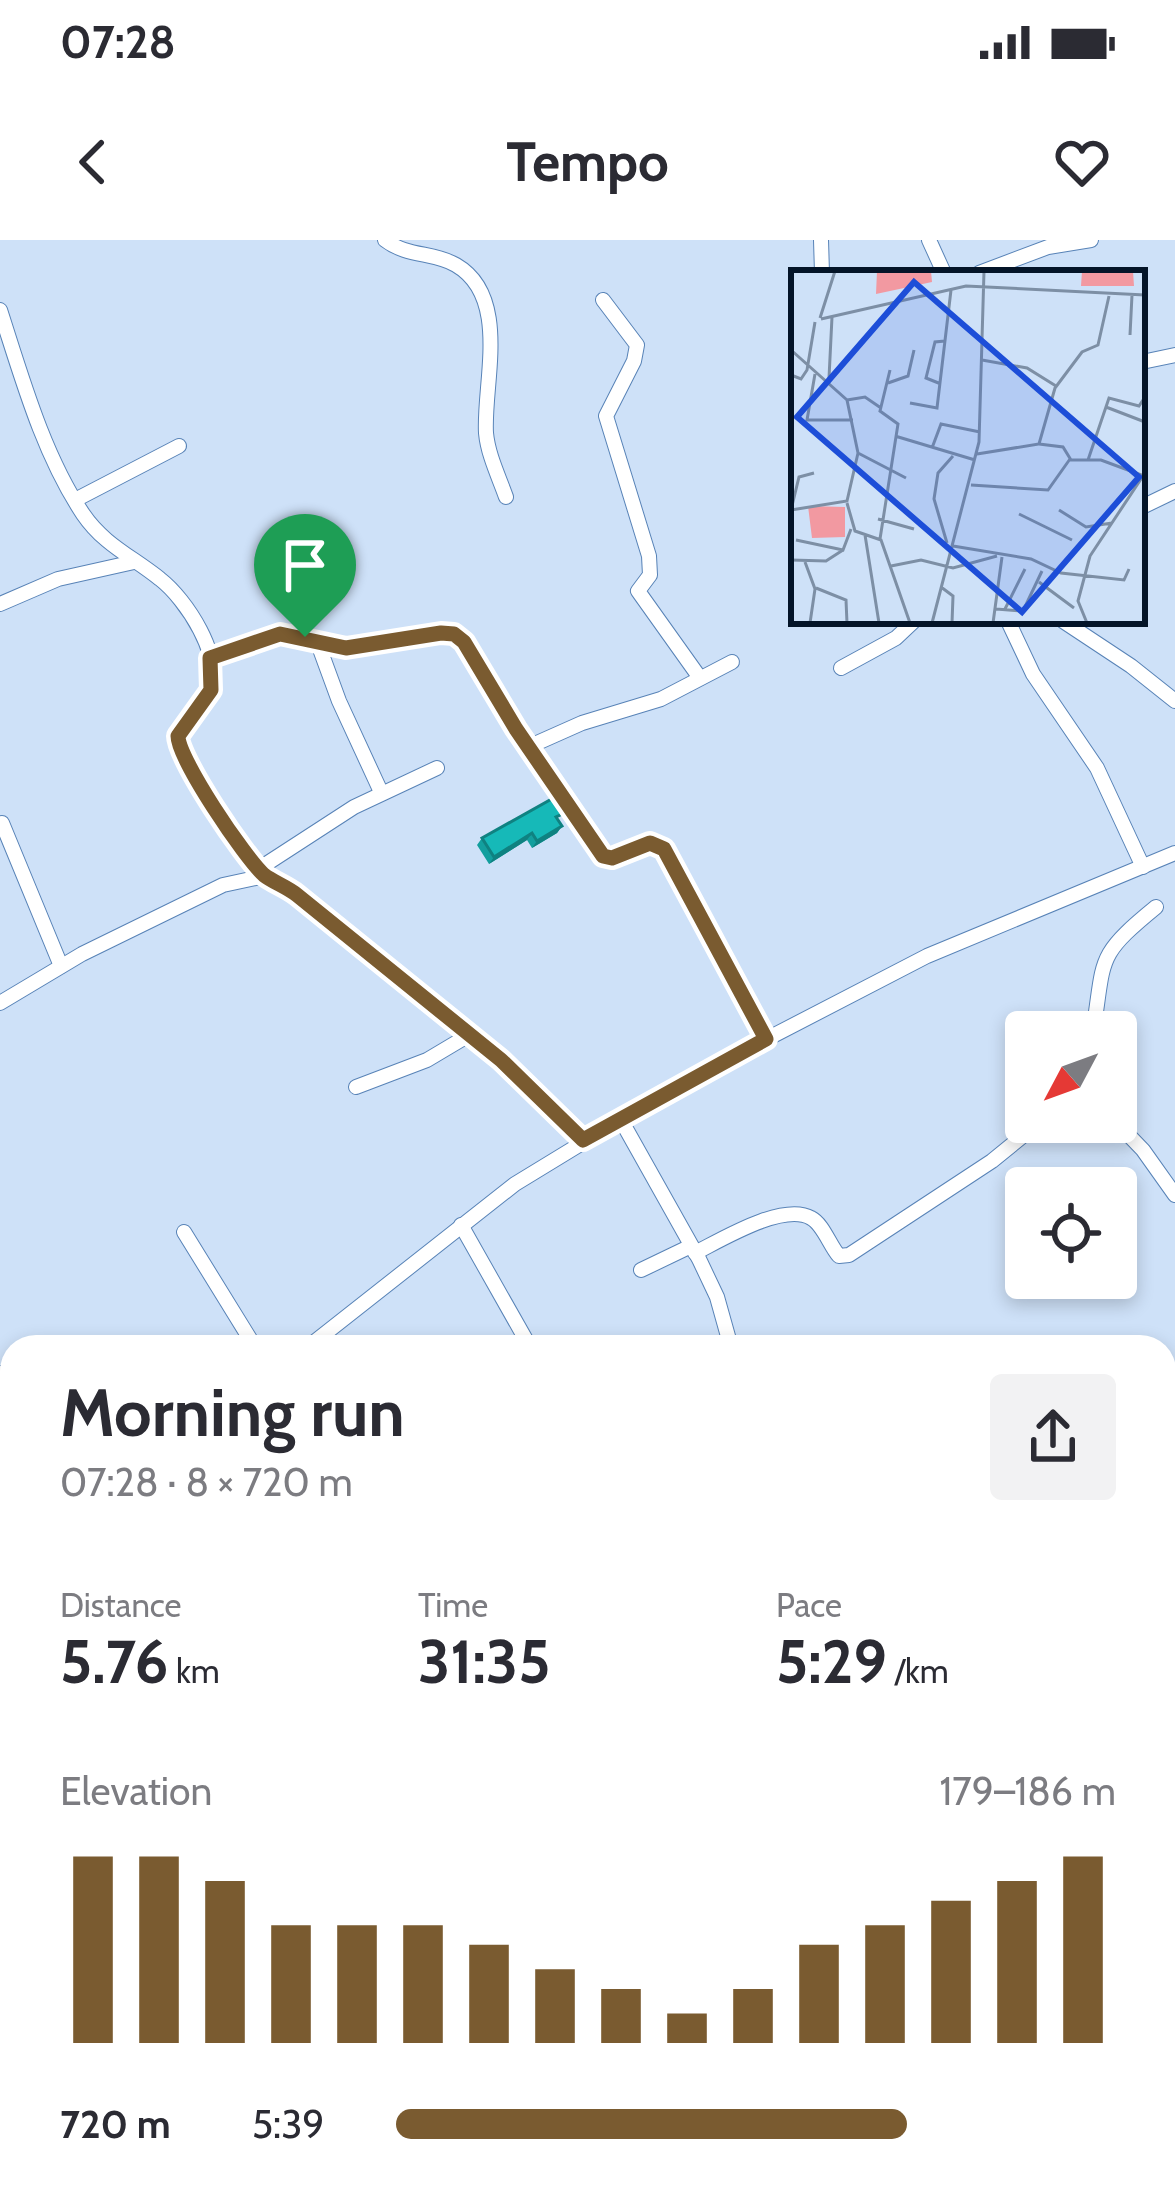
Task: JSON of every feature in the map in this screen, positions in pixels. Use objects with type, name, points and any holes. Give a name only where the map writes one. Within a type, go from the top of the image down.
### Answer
[{"type":"street","points":[[386,240],[408,253],[457,265],[477,290],[492,334],[486,432],[506,496]]},
{"type":"street","points":[[821,240],[822,270]]},
{"type":"street","points":[[929,240],[943,270]]},
{"type":"street","points":[[987,270],[1037,250],[1091,240]]},
{"type":"street","points":[[603,300],[637,345],[606,416],[649,556],[650,575],[638,591],[700,678]]},
{"type":"street","points":[[0,310],[32,406],[75,500],[107,543],[173,591],[210,658],[211,690],[178,736],[193,776],[262,872],[469,1034],[583,1140]]},
{"type":"street","points":[[1145,361],[1175,356]]},
{"type":"street","points":[[75,500],[179,446]]},
{"type":"street","points":[[1145,506],[1175,491]]},
{"type":"street","points":[[0,604],[58,579],[134,562]]},
{"type":"street","points":[[841,668],[896,638],[911,624]]},
{"type":"street","points":[[1009,624],[1033,674],[1097,768],[1143,867]]},
{"type":"street","points":[[1067,624],[1175,701]]},
{"type":"street","points":[[210,658],[280,634],[346,648],[441,633],[458,635],[603,856],[612,858],[650,843],[664,849],[766,1039]]},
{"type":"street","points":[[317,641],[381,792]]},
{"type":"street","points":[[528,747],[582,723],[661,699],[733,662]]},
{"type":"street","points":[[0,1003],[61,966],[223,885],[262,872],[381,792],[437,768]]},
{"type":"street","points":[[2,823],[61,966]]},
{"type":"street","points":[[323,1335],[461,1225],[583,1140],[927,956],[1175,853]]},
{"type":"street","points":[[1096,1011],[1104,957],[1156,907]]},
{"type":"street","points":[[356,1087],[427,1060],[469,1034]]},
{"type":"street","points":[[620,1120],[693,1250],[717,1298],[728,1335]]},
{"type":"street","points":[[641,1270],[761,1221],[807,1216],[816,1221],[839,1256],[849,1256],[1014,1143]]},
{"type":"street","points":[[1136,1143],[1175,1196]]},
{"type":"street","points":[[461,1225],[523,1335]]},
{"type":"street","points":[[184,1232],[248,1335]]},
{"type":"building","points":[[557,796],[567,812],[556,817],[562,826],[537,841],[532,833],[494,857],[482,838]]},
{"type":"route","points":[[441,633],[458,635],[603,856],[618,856],[642,844],[664,849],[766,1039],[583,1140],[501,1060],[297,895],[265,876],[185,763],[178,736],[211,690],[210,658],[280,634],[305,637],[346,648],[441,633]]}]
